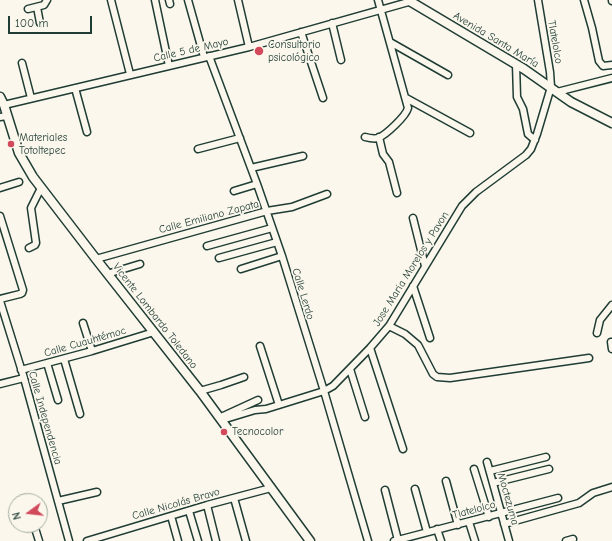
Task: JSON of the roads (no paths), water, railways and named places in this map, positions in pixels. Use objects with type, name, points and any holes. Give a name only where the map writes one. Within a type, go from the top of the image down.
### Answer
[{"type":"main road","name":"Avenida Santa María","points":[[411,1],[516,64],[571,102],[612,123]]},
{"type":"main road","name":"Vicente Lombardo Toledano","points":[[0,97],[4,105],[3,116],[18,153],[41,188],[200,391],[310,541]]},
{"type":"street","points":[[28,9],[44,6],[47,0]]},
{"type":"street","points":[[111,0],[130,74]]},
{"type":"street","points":[[155,0],[169,66]]},
{"type":"street","name":"Calle Lerdo","points":[[188,0],[206,57],[240,138],[282,256],[324,391],[368,541]]},
{"type":"street","points":[[238,0],[248,47]]},
{"type":"street","points":[[365,137],[379,138],[400,121],[406,114],[408,108],[378,0]]},
{"type":"street","name":"Tlatelolco","points":[[538,0],[550,76],[554,90]]},
{"type":"street","points":[[584,0],[599,61],[603,66],[612,64]]},
{"type":"street","name":"Calle 5 de Mayo","points":[[4,105],[248,47],[411,1]]},
{"type":"street","points":[[37,7],[40,22]]},
{"type":"street","points":[[332,23],[341,60]]},
{"type":"street","points":[[301,32],[322,98]]},
{"type":"street","points":[[390,42],[448,75]]},
{"type":"street","points":[[22,63],[32,98]]},
{"type":"street","points":[[516,64],[518,97],[523,109],[528,134],[534,140]]},
{"type":"street","points":[[554,90],[612,78]]},
{"type":"street","points":[[76,88],[87,132]]},
{"type":"street","name":"Jose Maria Morelos y Pavon","points":[[221,419],[255,410],[266,409],[324,391],[333,386],[389,326],[462,206],[476,192],[526,155],[531,149],[554,90]]},
{"type":"street","points":[[406,98],[470,133]]},
{"type":"street","points":[[198,149],[240,138]]},
{"type":"street","points":[[379,138],[383,154],[389,162],[397,193]]},
{"type":"street","points":[[251,168],[303,156]]},
{"type":"street","points":[[0,188],[19,182]]},
{"type":"street","points":[[234,191],[257,184]]},
{"type":"street","points":[[29,248],[35,246],[36,243],[31,208],[41,188]]},
{"type":"street","name":"Calle Emiliano Zapata","points":[[96,259],[266,212],[292,207],[327,194]]},
{"type":"street","points":[[0,216],[23,290],[22,293],[0,303]]},
{"type":"street","points":[[413,218],[425,266]]},
{"type":"street","points":[[207,246],[272,228]]},
{"type":"street","points":[[219,258],[277,242]]},
{"type":"street","points":[[241,269],[282,256]]},
{"type":"street","points":[[107,274],[140,264]]},
{"type":"street","points":[[413,286],[430,338]]},
{"type":"street","name":"Calle Independencia","points":[[0,303],[24,378],[69,541]]},
{"type":"street","points":[[597,333],[600,320],[612,305]]},
{"type":"street","points":[[83,323],[92,351]]},
{"type":"street","points":[[389,326],[412,338],[418,345],[433,374],[442,378],[504,371],[589,358]]},
{"type":"street","name":"Calle Cuauhtémoc","points":[[21,370],[92,351],[154,332]]},
{"type":"street","points":[[611,342],[612,349]]},
{"type":"street","points":[[260,346],[279,405]]},
{"type":"street","points":[[370,348],[403,449]]},
{"type":"street","points":[[64,358],[80,414]]},
{"type":"street","points":[[47,363],[58,400]]},
{"type":"street","points":[[350,369],[364,417]]},
{"type":"street","points":[[200,391],[244,377]]},
{"type":"street","points":[[0,384],[24,378]]},
{"type":"street","points":[[221,419],[258,400]]},
{"type":"street","points":[[490,471],[546,457]]},
{"type":"street","name":"Moctezuma","points":[[487,462],[509,541]]},
{"type":"street","points":[[474,468],[488,517]]},
{"type":"street","points":[[493,483],[549,470]]},
{"type":"street","points":[[446,482],[458,525]]},
{"type":"street","points":[[504,524],[579,504],[593,493],[612,487]]},
{"type":"street","name":"Calle Nicolás Bravo","points":[[87,541],[189,510],[271,488]]},
{"type":"street","points":[[415,489],[427,532]]},
{"type":"street","points":[[385,490],[396,540]]},
{"type":"street","points":[[58,502],[97,492]]},
{"type":"street","points":[[234,498],[246,541]]},
{"type":"street","name":"Tlatelolco","points":[[396,540],[558,498]]},
{"type":"street","points":[[207,505],[216,541]]},
{"type":"street","points":[[189,510],[198,541]]},
{"type":"street","points":[[171,516],[178,541]]},
{"type":"street","points":[[469,522],[475,541]]},
{"type":"street","points":[[437,530],[441,541]]},
{"type":"street","points":[[566,541],[573,539]]},
{"type":"place","name":"Consultorio psicológico","points":[[259,51]]},
{"type":"place","name":"Materiales Totoltepec","points":[[11,144]]},
{"type":"place","name":"Tecnocolor","points":[[224,432]]}]
